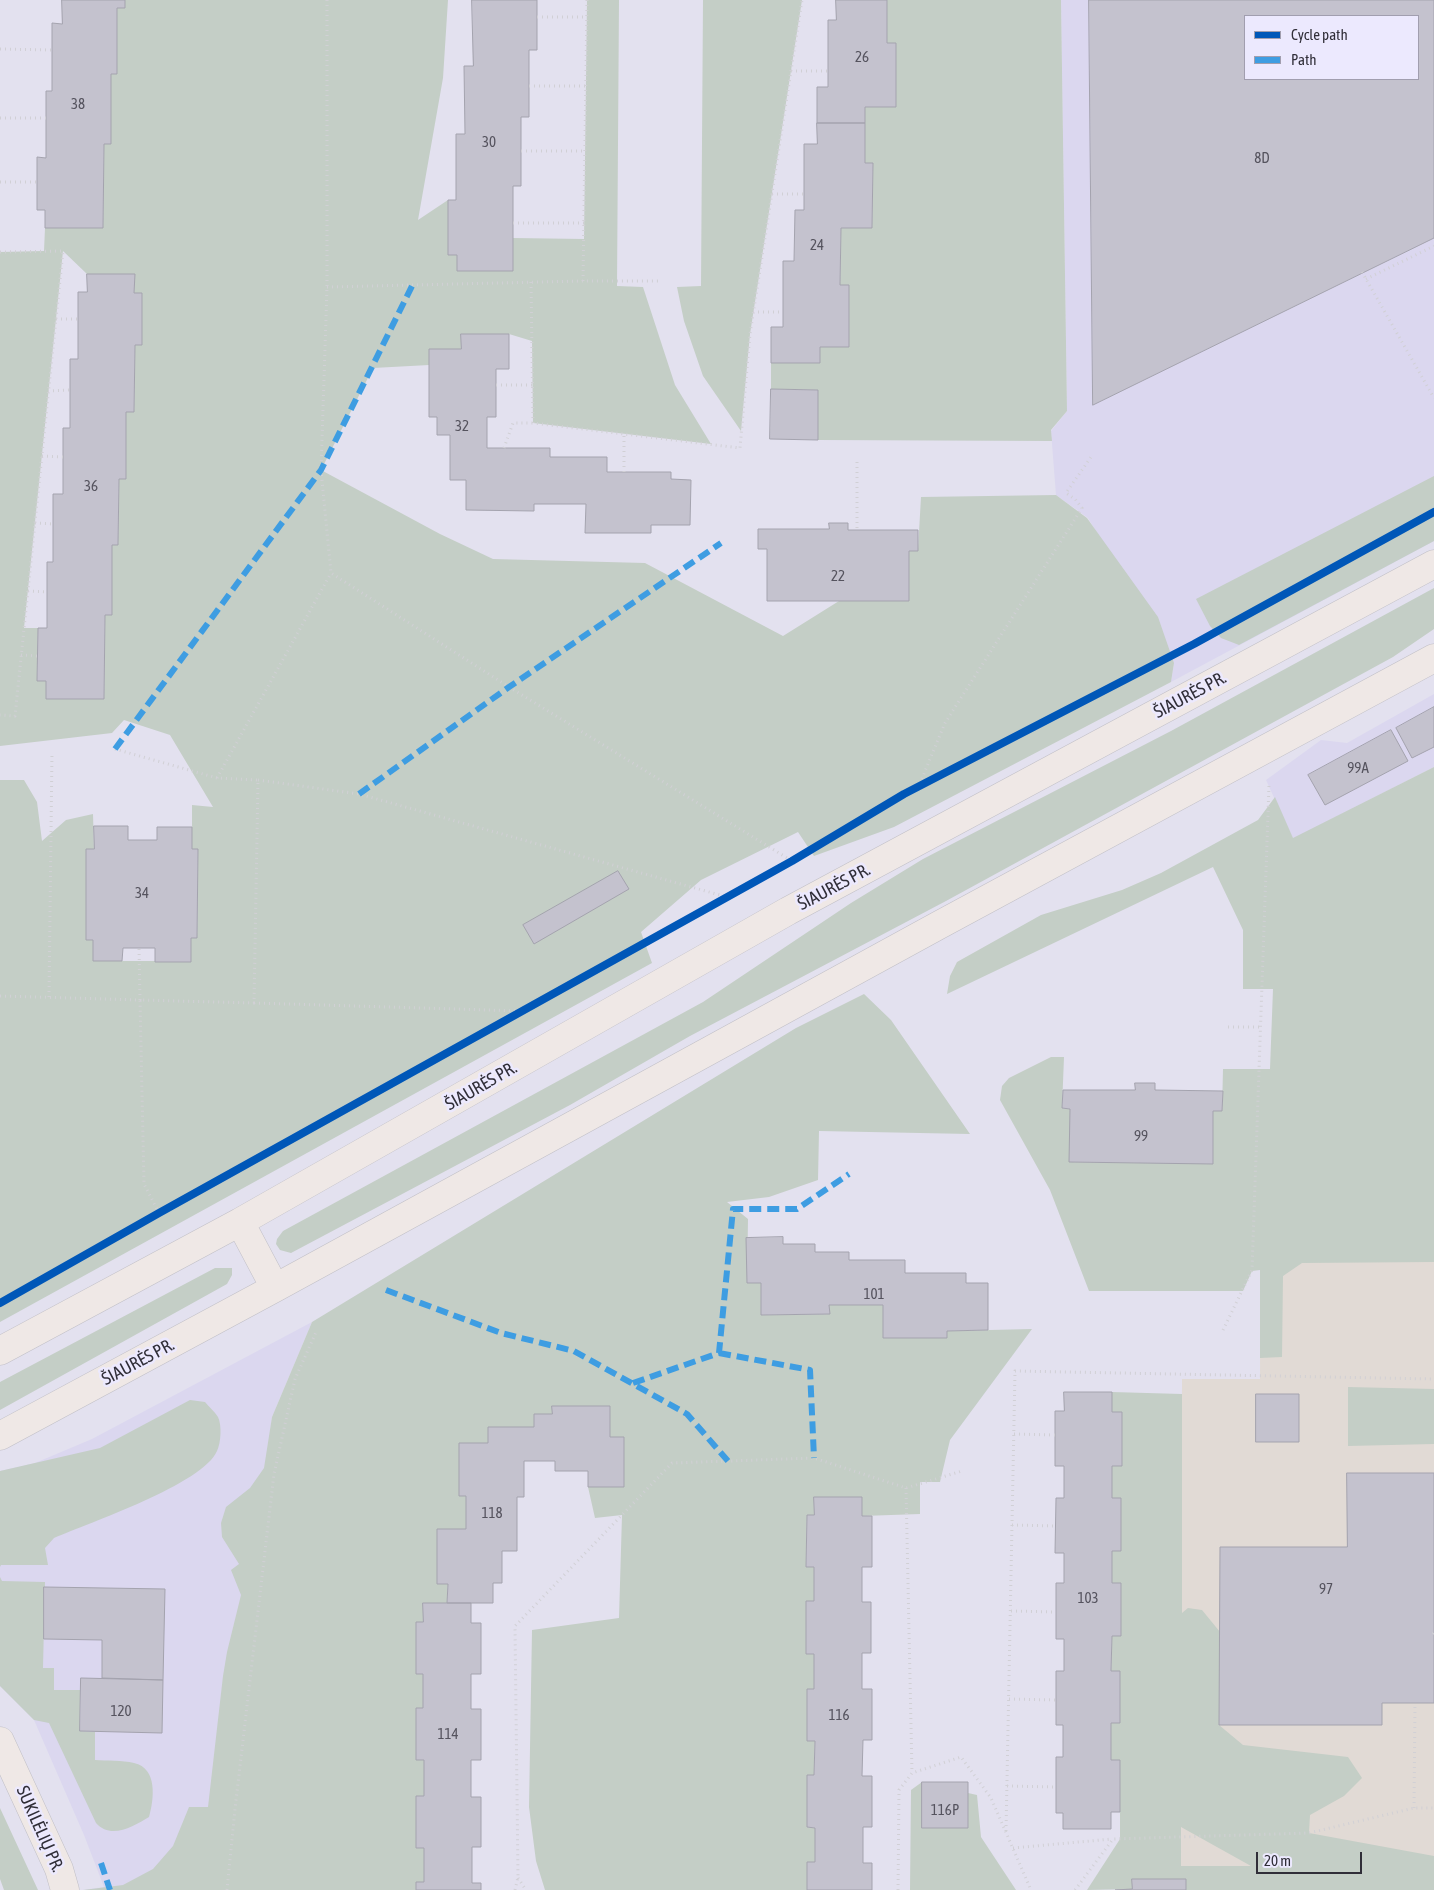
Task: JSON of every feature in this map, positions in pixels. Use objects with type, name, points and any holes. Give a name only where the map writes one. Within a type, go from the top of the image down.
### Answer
[{"type":"main road","name":"ŠIAURĖS PR.","points":[[0,1351],[240,1222],[788,911],[1434,564]]},
{"type":"main road","name":"ŠIAURĖS PR.","points":[[0,1436],[1434,658]]},
{"type":"main road","points":[[240,1222],[275,1288]]},
{"type":"main road","name":"SUKILĖLIŲ PR.","points":[[0,1741],[59,1869],[65,1890]]},
{"type":"path","points":[[217,778],[331,572],[321,470],[328,287],[327,0]]},
{"type":"path","points":[[583,281],[587,0]]},
{"type":"path","points":[[504,448],[512,423],[533,423],[740,448],[753,312],[802,0]]},
{"type":"path","points":[[537,17],[587,17]]},
{"type":"path","points":[[0,49],[52,50]]},
{"type":"path","points":[[791,71],[828,71]]},
{"type":"path","points":[[529,86],[586,86]]},
{"type":"path","points":[[0,118],[46,118]]},
{"type":"path","points":[[521,151],[585,151]]},
{"type":"path","points":[[0,182],[37,182]]},
{"type":"path","points":[[772,194],[804,194]]},
{"type":"path","points":[[513,223],[584,223]]},
{"type":"path","points":[[1366,279],[1434,246]]},
{"type":"path","points":[[0,252],[63,251],[15,716],[0,715]]},
{"type":"path","points":[[1362,272],[1434,398]]},
{"type":"path","points":[[328,287],[660,281]]},
{"type":"path","points":[[531,282],[533,423]]},
{"type":"path","points":[[753,312],[783,312]]},
{"type":"path","points":[[56,319],[78,320]]},
{"type":"path","points":[[496,385],[533,385]]},
{"type":"path","points":[[48,391],[70,390]]},
{"type":"path","points":[[624,434],[624,472]]},
{"type":"path","points":[[42,456],[63,457]]},
{"type":"path","points":[[918,788],[944,723],[1082,508],[1075,499],[1066,493],[1091,457]]},
{"type":"path","points":[[857,462],[857,530]]},
{"type":"path","points":[[35,523],[53,524]]},
{"type":"path","points":[[331,572],[509,687],[792,861]]},
{"type":"path","points":[[28,591],[47,592]]},
{"type":"path","points":[[21,655],[38,656]]},
{"type":"path","points":[[115,749],[217,778],[258,780],[359,794],[727,897]]},
{"type":"path","points":[[49,997],[52,752]]},
{"type":"path","points":[[254,1003],[258,780]]},
{"type":"path","points":[[1223,1330],[1252,1270],[1270,785]]},
{"type":"path","points":[[139,948],[144,1184],[158,1213]]},
{"type":"path","points":[[0,996],[522,1011]]},
{"type":"path","points":[[1228,1027],[1262,1028]]},
{"type":"path","points":[[227,1890],[274,1474],[295,1378],[317,1330]]},
{"type":"path","points":[[1006,1831],[1015,1371],[1434,1379]]},
{"type":"path","points":[[1014,1434],[1055,1435]]},
{"type":"path","points":[[514,1890],[518,1878],[515,1626],[672,1464],[814,1458],[906,1488],[962,1471]]},
{"type":"path","points":[[906,1488],[912,1774]]},
{"type":"path","points":[[1012,1525],[1055,1526]]},
{"type":"path","points":[[1010,1611],[1056,1612]]},
{"type":"path","points":[[1009,1699],[1056,1700]]},
{"type":"path","points":[[1414,1808],[1415,1703]]},
{"type":"path","points":[[898,1890],[899,1790],[912,1774],[961,1757],[991,1798],[1030,1890]]},
{"type":"path","points":[[1007,1786],[1056,1787]]},
{"type":"path","points":[[1013,1848],[1113,1839],[1309,1834],[1414,1808],[1434,1808]]},
{"type":"path","points":[[1075,1890],[1113,1839]]},
{"type":"path","points":[[518,1878],[526,1890]]},
{"type":"shaded area","points":[[125,0],[448,0],[443,78],[418,220],[448,200],[448,255],[457,255],[513,238],[584,239],[587,0],[619,0],[617,286],[643,287],[675,385],[711,444],[533,423],[532,341],[509,334],[461,334],[461,349],[429,349],[429,365],[373,368],[321,470],[440,534],[493,559],[645,563],[783,636],[839,601],[909,601],[909,551],[918,550],[921,497],[1056,495],[1087,518],[1158,617],[1174,663],[1171,682],[894,827],[814,856],[798,832],[701,880],[641,932],[652,963],[0,1322],[0,780],[24,780],[37,802],[42,841],[66,820],[93,814],[94,849],[86,849],[86,939],[93,940],[93,961],[191,961],[191,938],[197,937],[198,849],[192,849],[192,805],[213,807],[170,735],[124,720],[112,733],[0,746],[0,252],[44,251],[45,228],[103,228],[104,144],[111,74],[117,74],[117,8],[125,8]],"holes":[[[63,251],[87,274],[134,274],[134,293],[142,294],[142,345],[135,345],[134,411],[126,412],[126,478],[119,479],[118,545],[112,545],[105,615],[104,699],[46,699],[46,681],[37,680],[38,628],[24,628]]]},
{"type":"shaded area","points":[[703,0],[802,0],[750,334],[741,431],[703,376],[684,321],[677,287],[701,286]]},
{"type":"shaded area","points":[[887,0],[1061,0],[1067,411],[1051,430],[1052,441],[818,440],[818,390],[771,389],[771,363],[820,363],[820,347],[849,347],[849,285],[840,285],[841,228],[872,228],[873,164],[865,163],[865,107],[887,43]]},
{"type":"shaded area","points":[[1061,0],[1434,0],[1434,541],[1171,682],[1174,663],[1088,518],[1056,495],[1051,431],[1067,411]]},
{"type":"shaded area","points":[[1434,476],[1434,541],[1239,645],[1221,638],[1210,626],[1196,599]]},
{"type":"shaded area","points":[[1434,588],[1434,629],[1393,657],[946,901],[690,1036],[570,1105],[291,1253],[280,1250],[276,1244],[283,1231],[703,1002],[851,903],[923,859],[1171,731]]},
{"type":"shaded area","points":[[1434,694],[1434,767],[1293,839],[1266,780],[1321,740],[1347,743]]},
{"type":"shaded area","points":[[1434,767],[1434,1262],[1302,1263],[1283,1276],[1282,1357],[1260,1358],[1260,1270],[1252,1271],[1243,1291],[1089,1291],[1050,1190],[1000,1100],[1002,1086],[1009,1078],[1051,1057],[1064,1057],[1062,1108],[1070,1109],[1070,1162],[1213,1163],[1213,1111],[1222,1110],[1223,1069],[1270,1069],[1273,989],[1243,989],[1243,930],[1213,867],[947,994],[950,976],[957,962],[1041,915],[1122,890],[1161,873],[1258,820],[1275,797],[1293,838]]},
{"type":"shaded area","points":[[1434,838],[1434,1890],[1181,1866],[1182,1379],[1260,1379],[1261,1130]]},
{"type":"shaded area","points":[[864,994],[891,1020],[970,1134],[819,1131],[818,1180],[769,1197],[727,1202],[748,1219],[747,1283],[761,1283],[761,1315],[829,1314],[829,1305],[883,1305],[883,1338],[946,1338],[947,1331],[1032,1329],[950,1440],[940,1482],[920,1482],[920,1514],[862,1516],[862,1497],[815,1497],[814,1515],[807,1515],[806,1567],[814,1567],[814,1689],[807,1689],[807,1740],[815,1741],[814,1775],[807,1776],[807,1827],[815,1828],[815,1862],[807,1862],[807,1890],[545,1890],[536,1861],[529,1807],[532,1630],[619,1618],[622,1515],[595,1518],[588,1487],[624,1486],[624,1438],[610,1437],[552,1406],[552,1414],[534,1427],[488,1427],[488,1443],[459,1443],[459,1496],[466,1496],[466,1529],[437,1530],[437,1584],[448,1584],[447,1603],[423,1622],[416,1622],[416,1674],[423,1674],[423,1708],[416,1709],[416,1760],[424,1760],[424,1882],[416,1890],[83,1890],[123,1885],[153,1869],[173,1846],[189,1807],[208,1807],[223,1676],[241,1595],[231,1570],[239,1564],[222,1537],[221,1523],[226,1507],[250,1488],[264,1468],[272,1417],[312,1322],[796,1028]]},
{"type":"shaded area","points":[[215,1268],[232,1268],[232,1275],[227,1284],[0,1410],[0,1382]]},
{"type":"shaded area","points":[[312,1322],[272,1417],[218,1890],[83,1890],[104,1887],[84,1835],[34,1720],[0,1686],[0,1471],[35,1463],[92,1439]]},
{"type":"shaded area","points":[[1348,1387],[1434,1389],[1434,1444],[1348,1446]]},
{"type":"shaded area","points":[[1112,1392],[1182,1394],[1182,1613],[1188,1608],[1202,1610],[1220,1632],[1219,1725],[1243,1745],[1348,1757],[1362,1778],[1344,1796],[1310,1815],[1309,1833],[1434,1856],[1434,1890],[1186,1890],[1185,1879],[1133,1879],[1132,1889],[1087,1890],[1120,1839],[1120,1760],[1111,1760],[1111,1723],[1120,1723],[1120,1672],[1111,1671],[1112,1636],[1121,1636],[1112,1583],[1112,1551],[1121,1550],[1121,1498],[1112,1498],[1112,1466],[1122,1412],[1112,1412]],"holes":[[[1181,1827],[1251,1866],[1181,1866]]]},
{"type":"shaded area","points":[[190,1400],[205,1402],[219,1420],[218,1448],[207,1464],[169,1489],[117,1513],[54,1538],[45,1548],[48,1565],[1,1565],[0,1567],[0,1471],[100,1448]]},
{"type":"shaded area","points":[[0,1577],[2,1581],[45,1582],[43,1668],[54,1668],[54,1690],[80,1690],[80,1731],[95,1732],[95,1760],[134,1763],[142,1766],[147,1771],[151,1778],[153,1794],[149,1817],[130,1827],[115,1831],[102,1828],[96,1823],[49,1723],[34,1720],[0,1686]]},
{"type":"shaded area","points":[[922,1782],[922,1828],[968,1828],[968,1793],[977,1795],[981,1837],[1016,1890],[910,1890],[911,1790]]},
{"type":"shaded area","points":[[0,1808],[38,1890],[4,1890],[0,1879]]},
{"type":"building","points":[[62,0],[125,0],[125,8],[117,8],[117,74],[111,74],[111,144],[104,144],[103,228],[45,228],[45,210],[37,210],[37,157],[46,158],[46,91],[52,91],[52,23],[62,24]]},
{"type":"building","points":[[472,0],[537,0],[537,50],[529,50],[529,117],[521,117],[521,186],[513,186],[513,271],[457,271],[457,255],[448,255],[448,200],[456,200],[456,134],[465,134],[464,66],[473,66]]},
{"type":"building","points":[[836,0],[887,0],[887,43],[896,43],[896,107],[865,107],[865,123],[817,123],[817,87],[828,87],[828,20],[836,20]]},
{"type":"building","points":[[1089,0],[1434,0],[1434,238],[1093,405]]},
{"type":"building","points":[[817,123],[865,123],[865,163],[873,163],[872,228],[841,228],[840,285],[849,285],[849,347],[820,347],[820,363],[771,363],[771,327],[783,327],[783,261],[794,261],[795,210],[804,210],[804,144],[817,144]]},
{"type":"building","points":[[87,274],[135,274],[134,293],[142,293],[142,345],[135,345],[134,412],[126,412],[126,479],[119,479],[118,545],[112,545],[112,615],[105,615],[104,699],[46,699],[46,681],[37,681],[38,628],[47,628],[47,562],[53,562],[53,494],[63,494],[63,428],[70,428],[70,359],[78,359],[78,292],[87,292]]},
{"type":"building","points":[[461,334],[509,334],[509,369],[496,369],[496,417],[487,417],[487,448],[550,448],[550,457],[607,457],[607,472],[671,472],[671,479],[691,480],[690,525],[651,525],[651,533],[585,533],[586,504],[534,504],[534,511],[466,510],[466,480],[450,480],[450,435],[437,435],[437,417],[429,417],[429,349],[461,349]]},
{"type":"building","points":[[771,389],[818,390],[818,440],[770,439]]},
{"type":"building","points":[[829,523],[848,523],[848,530],[918,530],[918,551],[909,551],[909,601],[767,601],[767,549],[758,549],[758,529],[829,529]]},
{"type":"building","points":[[1434,707],[1434,747],[1412,758],[1396,728]]},
{"type":"building","points":[[1391,730],[1408,761],[1325,805],[1308,775]]},
{"type":"building","points":[[94,826],[128,826],[128,840],[157,840],[157,827],[192,827],[192,849],[198,849],[197,938],[191,938],[191,962],[155,962],[155,948],[123,948],[122,961],[93,961],[93,940],[86,940],[86,849],[94,849]]},
{"type":"building","points":[[618,871],[629,889],[534,944],[523,925]]},
{"type":"building","points":[[1135,1083],[1155,1083],[1155,1090],[1223,1091],[1222,1111],[1213,1111],[1213,1164],[1069,1162],[1070,1109],[1062,1108],[1063,1090],[1135,1090]]},
{"type":"building","points":[[783,1237],[783,1244],[815,1244],[815,1252],[849,1252],[849,1260],[905,1260],[905,1273],[966,1273],[966,1283],[988,1283],[988,1330],[947,1331],[947,1338],[883,1338],[883,1305],[829,1305],[830,1314],[761,1315],[761,1283],[747,1283],[746,1238]]},
{"type":"building","points":[[1064,1392],[1112,1392],[1112,1412],[1122,1412],[1122,1466],[1112,1466],[1112,1498],[1121,1498],[1121,1551],[1112,1551],[1112,1583],[1121,1583],[1121,1636],[1112,1636],[1111,1671],[1120,1671],[1120,1723],[1111,1723],[1111,1760],[1120,1760],[1120,1812],[1111,1812],[1111,1829],[1063,1829],[1063,1813],[1056,1813],[1056,1757],[1063,1757],[1063,1725],[1056,1725],[1056,1671],[1064,1671],[1064,1639],[1056,1639],[1056,1583],[1064,1583],[1064,1553],[1055,1553],[1056,1498],[1064,1498],[1064,1466],[1055,1466],[1055,1411],[1064,1411]]},
{"type":"building","points":[[1256,1394],[1299,1394],[1299,1442],[1256,1442]]},
{"type":"building","points":[[552,1406],[610,1406],[610,1437],[624,1437],[624,1487],[588,1487],[588,1471],[555,1471],[555,1461],[524,1461],[524,1497],[517,1497],[517,1551],[502,1551],[502,1583],[493,1583],[493,1603],[447,1603],[448,1584],[437,1584],[437,1529],[466,1529],[466,1496],[459,1496],[459,1443],[488,1443],[488,1427],[534,1427],[534,1414],[552,1414]]},
{"type":"building","points":[[1347,1473],[1434,1473],[1434,1703],[1382,1703],[1382,1725],[1219,1725],[1220,1547],[1347,1547]]},
{"type":"building","points":[[814,1497],[862,1497],[862,1516],[872,1516],[872,1567],[862,1567],[862,1602],[871,1602],[871,1653],[862,1653],[862,1689],[872,1689],[872,1740],[863,1740],[862,1776],[872,1776],[872,1827],[863,1827],[863,1863],[872,1863],[872,1890],[807,1890],[807,1862],[815,1862],[815,1828],[807,1827],[807,1775],[814,1775],[815,1741],[807,1741],[807,1689],[814,1689],[814,1654],[806,1654],[806,1601],[814,1601],[814,1567],[806,1567],[807,1515],[814,1515]]},
{"type":"building","points":[[44,1587],[165,1589],[163,1680],[102,1678],[102,1640],[44,1639]]},
{"type":"building","points":[[423,1603],[471,1603],[471,1623],[481,1623],[481,1674],[471,1674],[471,1709],[481,1709],[481,1760],[471,1760],[471,1797],[481,1797],[481,1847],[472,1847],[472,1883],[481,1883],[481,1890],[416,1890],[416,1882],[424,1882],[424,1848],[416,1848],[416,1796],[424,1796],[424,1760],[416,1760],[416,1708],[423,1708],[423,1674],[416,1674],[416,1622],[423,1622]]},
{"type":"building","points":[[81,1678],[163,1680],[162,1733],[80,1731]]},
{"type":"building","points":[[922,1782],[968,1782],[968,1828],[922,1828]]},
{"type":"building","points":[[1132,1879],[1186,1879],[1186,1890],[1115,1890],[1132,1889]]},
{"type":"marked path","points":[[115,749],[321,470],[412,286]]},
{"type":"marked path","points":[[359,794],[509,687],[721,543]]},
{"type":"marked path","points":[[633,1383],[719,1353],[733,1209],[797,1209],[849,1174]]},
{"type":"marked path","points":[[386,1290],[501,1333],[574,1351],[687,1414],[728,1461]]},
{"type":"marked path","points":[[719,1353],[810,1370],[814,1458]]},
{"type":"marked path","points":[[101,1863],[110,1890]]},
{"type":"cycle path","points":[[0,1303],[792,861],[904,794],[1194,644],[1434,512]]}]
